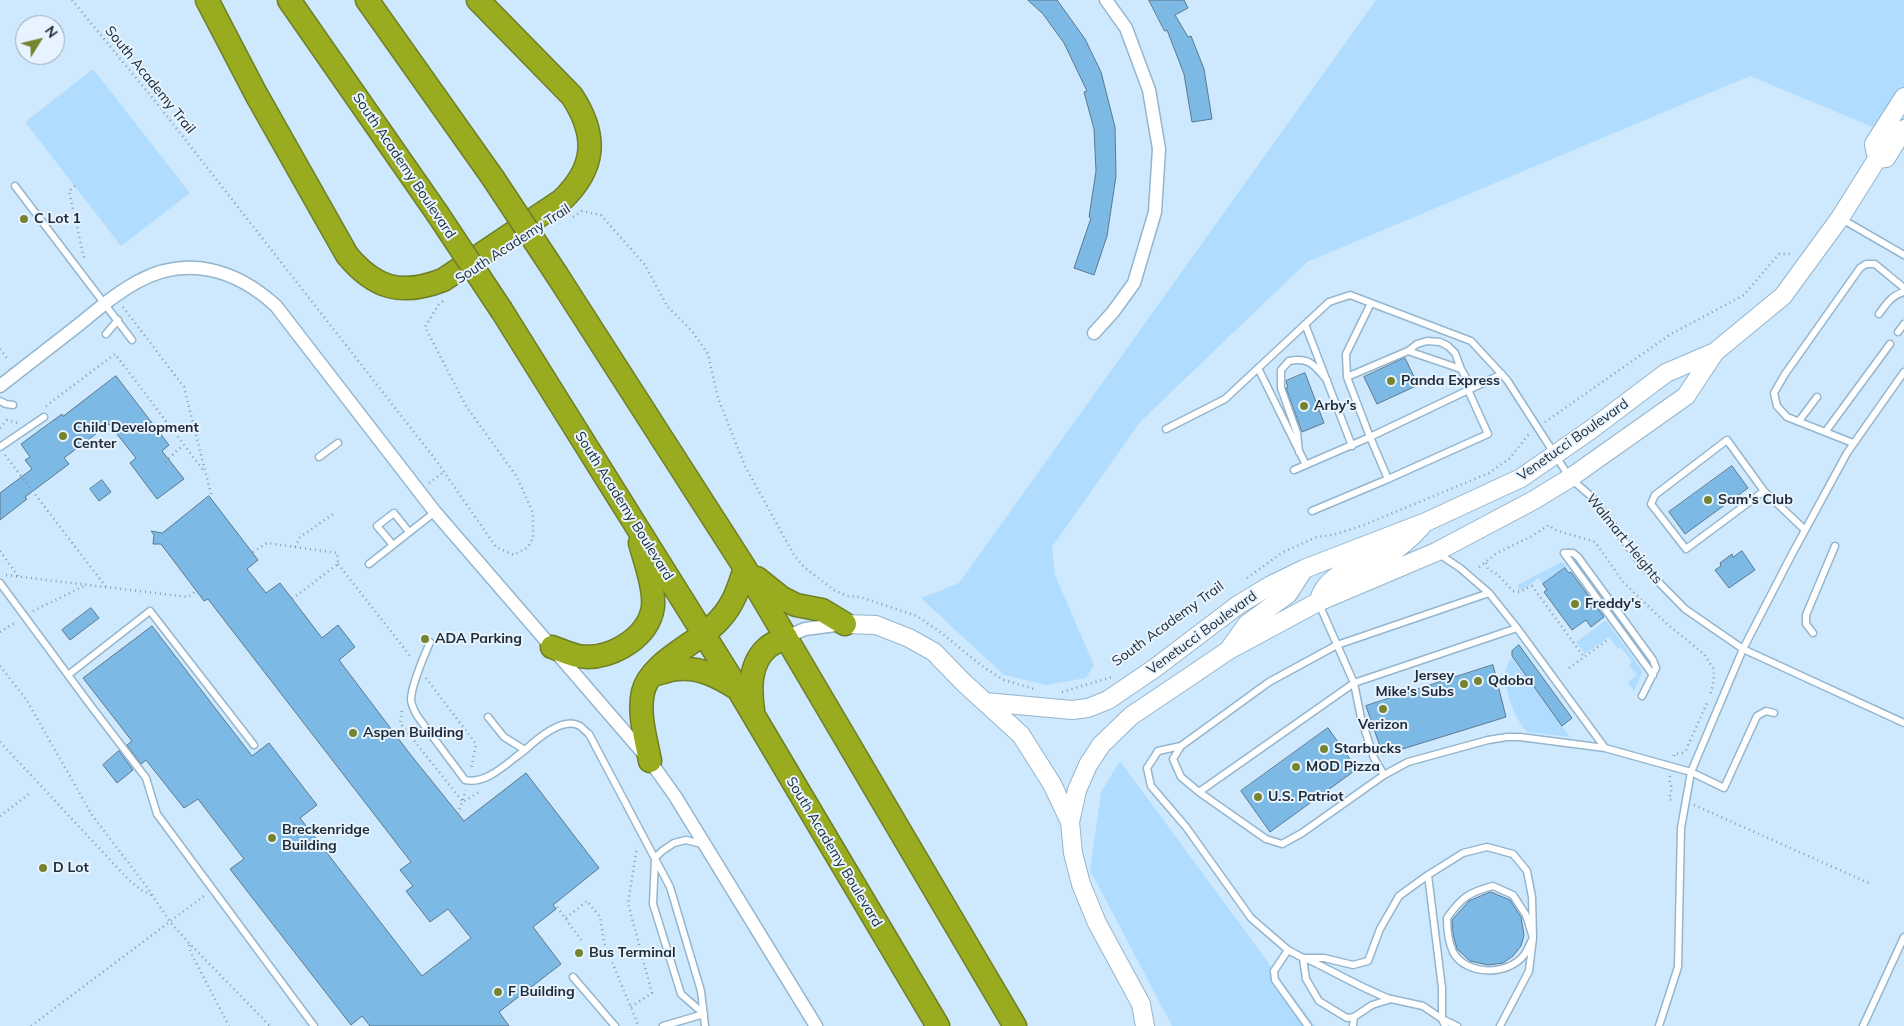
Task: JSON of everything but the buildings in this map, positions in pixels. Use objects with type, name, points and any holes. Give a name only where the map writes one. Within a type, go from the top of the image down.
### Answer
[{"type":"highway","points":[[207,0],[256,94],[347,255],[358,269],[372,279],[392,287],[409,289],[443,280],[561,201],[575,188],[584,172],[589,156],[590,138],[587,124],[581,109],[572,96],[478,0]]},
{"type":"highway","points":[[282,0],[325,52]]},
{"type":"highway","name":"South Academy Boulevard","points":[[289,0],[437,213],[502,311],[704,634],[938,1026]]},
{"type":"highway","points":[[367,0],[492,178],[557,275],[745,568],[1016,1026]]},
{"type":"highway","points":[[552,647],[578,656],[599,655],[618,649],[632,641],[644,628],[652,611],[652,591],[635,523]]},
{"type":"highway","points":[[745,568],[782,598],[796,605],[822,610],[845,624]]},
{"type":"highway","points":[[650,761],[641,713],[643,691],[652,676],[668,660],[704,634],[719,620],[732,604],[745,568]]},
{"type":"highway","points":[[754,717],[752,699],[753,673],[759,658],[768,647],[786,637]]},
{"type":"highway","points":[[652,676],[679,668],[697,669],[717,676],[738,690]]},
{"type":"street","points":[[1094,333],[1113,312],[1134,283],[1155,212],[1159,149],[1150,90],[1126,28],[1106,0]]},
{"type":"street","name":"Venetucci Boulevard","points":[[985,702],[1072,710],[1088,708],[1108,700],[1155,668],[1238,605],[1271,585],[1304,569],[1426,522],[1521,478],[1590,431],[1666,373],[1715,352],[1783,296],[1818,250],[1877,159],[1874,144],[1904,97]]},
{"type":"street","name":"Venetucci Boulevard","points":[[1877,159],[1886,158],[1904,129]]},
{"type":"street","points":[[0,386],[106,304],[137,282],[157,272],[177,268],[201,268],[223,273],[241,280],[260,291],[276,306],[435,512],[650,761],[674,796],[816,1026]]},
{"type":"street","name":"Venetucci Boulevard","points":[[1145,1026],[1141,1004],[1097,923],[1081,884],[1073,853],[1070,822],[1077,790],[1101,744],[1131,716],[1229,650],[1318,602],[1436,552],[1534,500],[1570,478],[1686,396],[1715,352]]},
{"type":"street","points":[[1318,602],[1322,589],[1333,578],[1356,566],[1399,549],[1426,522]]},
{"type":"street","points":[[1229,650],[1247,624],[1288,594],[1304,569]]},
{"type":"street","points":[[786,637],[805,629],[845,624],[876,625],[909,638],[934,652],[1021,735],[1052,784],[1070,822]]},
{"type":"lane","points":[[15,186],[132,340]]},
{"type":"lane","points":[[1840,218],[1904,255]]},
{"type":"lane","points":[[1853,443],[1787,417],[1777,406],[1774,392],[1860,268],[1866,264],[1874,264],[1904,290],[1887,302],[1879,314]]},
{"type":"lane","name":"Walmart Heights","points":[[1166,429],[1225,400],[1329,302],[1350,296],[1471,341],[1502,374],[1570,478],[1592,497],[1642,565],[1685,609],[1743,649],[1904,723]]},
{"type":"lane","points":[[1371,303],[1346,354],[1347,377],[1388,479]]},
{"type":"lane","points":[[106,334],[118,320]]},
{"type":"lane","points":[[1306,324],[1352,446]]},
{"type":"lane","points":[[1898,332],[1904,324]]},
{"type":"lane","points":[[1312,511],[1488,434],[1454,353],[1448,346],[1440,342],[1427,341],[1418,344],[1408,351],[1347,377]]},
{"type":"lane","points":[[1826,431],[1890,344]]},
{"type":"lane","points":[[1408,351],[1461,369]]},
{"type":"lane","points":[[1299,452],[1297,433],[1282,388],[1281,370],[1289,361],[1300,359],[1313,364],[1327,380]]},
{"type":"lane","points":[[1258,368],[1306,465]]},
{"type":"lane","points":[[1659,1026],[1678,967],[1681,828],[1691,772],[1743,649],[1805,530],[1853,443],[1904,372]]},
{"type":"lane","points":[[1294,470],[1352,446],[1502,374]]},
{"type":"lane","points":[[1799,421],[1816,397]]},
{"type":"lane","points":[[0,401],[6,404],[13,404]]},
{"type":"lane","points":[[0,448],[44,417]]},
{"type":"lane","points":[[1764,491],[1686,549],[1652,504],[1655,495],[1727,440],[1764,491],[1805,530]]},
{"type":"lane","points":[[319,457],[338,443]]},
{"type":"lane","points":[[370,564],[435,512]]},
{"type":"lane","points":[[392,545],[377,526],[394,514],[409,532]]},
{"type":"lane","points":[[1813,633],[1806,624],[1806,614],[1835,546]]},
{"type":"lane","points":[[1436,552],[1460,568],[1489,593],[1605,748]]},
{"type":"lane","points":[[1564,553],[1573,553],[1578,557],[1653,660],[1656,668],[1642,696]]},
{"type":"lane","points":[[0,583],[146,778],[158,814],[314,1026]]},
{"type":"lane","points":[[1489,593],[1337,645],[1269,682],[1181,746],[1173,759],[1181,777],[1199,792],[1266,839],[1282,844],[1302,833],[1384,775],[1408,762],[1488,740],[1507,737],[1605,748],[1691,772],[1724,788],[1757,716],[1766,711],[1774,713]]},
{"type":"lane","points":[[1318,602],[1354,683],[1360,718],[1374,758],[1384,775]]},
{"type":"lane","points":[[68,675],[150,611],[254,745]]},
{"type":"lane","points":[[1199,792],[1354,683],[1517,628]]},
{"type":"lane","points":[[430,642],[419,669],[411,699],[413,707],[418,717],[465,780],[477,781],[489,776],[557,727],[569,724],[580,726],[589,734],[670,887],[701,991],[705,1026]]},
{"type":"lane","points":[[488,717],[504,737],[524,750]]},
{"type":"lane","points":[[1181,746],[1158,751],[1147,768],[1151,786],[1186,827],[1251,918],[1288,950],[1303,958],[1334,971],[1375,994],[1391,1000],[1423,1006],[1457,1026]]},
{"type":"lane","points":[[704,844],[686,840],[662,851],[655,858],[653,904],[681,994],[704,1014]]},
{"type":"lane","points":[[1303,958],[1324,958],[1353,964],[1368,961],[1380,929],[1399,896],[1463,853],[1488,847],[1513,854],[1527,871],[1532,898],[1533,938],[1529,972],[1500,1026]]},
{"type":"lane","points":[[1428,875],[1442,988],[1442,1018],[1445,1026]]},
{"type":"lane","points":[[1493,886],[1513,895],[1526,915],[1533,938],[1524,956],[1506,968],[1486,970],[1468,968],[1454,953],[1447,933],[1446,918],[1460,900],[1474,890],[1493,886]]},
{"type":"lane","points":[[1863,1026],[1904,937]]},
{"type":"lane","points":[[1288,950],[1274,971],[1274,980],[1308,1026]]},
{"type":"lane","points":[[1303,958],[1306,980],[1319,1000],[1347,1018],[1354,1017],[1372,1005],[1391,1000]]},
{"type":"lane","points":[[573,977],[615,1026]]},
{"type":"lane","points":[[663,1026],[704,1014]]},
{"type":"lane","points":[[1353,1026],[1354,1017]]},
{"type":"path","name":"South Academy Trail","points":[[72,0],[155,101],[435,459],[496,546],[514,556],[528,547],[533,538],[533,513],[517,477],[466,406],[425,327],[439,304],[447,299]]},
{"type":"path","name":"South Academy Trail","points":[[566,221],[582,211],[601,215],[645,265],[668,306],[697,338],[708,354],[718,398],[745,466],[794,555],[805,568],[834,590],[847,596],[860,597],[917,616],[939,631],[982,666],[1004,680],[1036,690]]},
{"type":"path","points":[[1246,579],[1262,569],[1282,552],[1317,537],[1333,535],[1364,525],[1489,473],[1509,459],[1527,436],[1671,334],[1744,295],[1779,254],[1818,250]]},
{"type":"path","points":[[45,406],[115,354],[205,473]]},
{"type":"path","points":[[0,428],[8,420],[22,424]]},
{"type":"path","points":[[165,462],[183,446]]},
{"type":"path","points":[[0,448],[106,587]]},
{"type":"path","points":[[295,547],[300,537],[336,512]]},
{"type":"path","points":[[1479,567],[1497,553],[1530,537],[1548,525],[1556,530],[1595,542],[1624,583],[1667,624],[1704,654],[1713,668],[1713,685],[1686,750],[1682,753],[1674,754],[1669,780],[1672,785],[1670,800],[1697,806],[1871,884]]},
{"type":"path","points":[[253,552],[267,543],[337,553],[338,564],[476,744]]},
{"type":"path","points":[[0,551],[18,576]]},
{"type":"path","points":[[1485,563],[1488,569],[1497,574],[1514,591],[1520,592],[1532,586],[1584,657]]},
{"type":"path","points":[[292,599],[338,564]]},
{"type":"path","points":[[0,573],[188,597],[196,591]]},
{"type":"path","points":[[0,632],[25,616],[84,585]]},
{"type":"path","points":[[1569,668],[1609,639]]},
{"type":"path","points":[[0,666],[26,699],[92,815],[147,887],[170,922],[270,1026]]},
{"type":"path","name":"South Academy Trail","points":[[1058,693],[1114,676]]},
{"type":"path","points":[[403,704],[400,723],[462,802],[486,788]]},
{"type":"path","points":[[0,742],[128,879],[152,896]]},
{"type":"path","points":[[0,816],[29,794]]},
{"type":"path","points":[[631,1007],[652,993],[628,903],[638,843]]},
{"type":"path","points":[[566,918],[587,901],[600,917],[604,942],[638,1025]]},
{"type":"path","points":[[31,1026],[195,902]]},
{"type":"path","points":[[554,903],[582,941]]},
{"type":"path","points":[[189,943],[190,953],[229,1026]]},
{"type":"shaded area","points":[[1376,0],[1904,0],[1904,140],[1750,76],[1307,262],[1140,422],[1052,547],[1055,575],[1094,665],[1086,678],[1046,685],[1004,675],[921,598],[959,583]]},
{"type":"shaded area","points":[[93,69],[190,193],[121,246],[25,122]]},
{"type":"shaded area","points":[[1561,562],[1568,566],[1543,584],[1538,578],[1526,588],[1518,590],[1518,585]]},
{"type":"shaded area","points":[[1606,620],[1641,669],[1642,673],[1634,691],[1628,682],[1637,675],[1629,665],[1632,662],[1621,647],[1618,649],[1609,637],[1585,654],[1576,642]]},
{"type":"shaded area","points":[[1512,658],[1570,737],[1527,732],[1522,726],[1512,707],[1506,684],[1505,674],[1507,665]]},
{"type":"shaded area","points":[[1120,761],[1315,1026],[1172,1026],[1090,870],[1101,792]]},
{"type":"place","name":"C Lot 1","points":[[24,219]]},
{"type":"place","name":"Panda Express","points":[[1391,381]]},
{"type":"place","name":"Arby's","points":[[1304,406]]},
{"type":"place","name":"Child Development Center","points":[[63,436]]},
{"type":"place","name":"Sam's Club","points":[[1708,500]]},
{"type":"place","name":"Freddy's","points":[[1575,604]]},
{"type":"place","name":"ADA Parking","points":[[425,639]]},
{"type":"place","name":"Qdoba","points":[[1478,681]]},
{"type":"place","name":"Jersey Mike's Subs","points":[[1464,684]]},
{"type":"place","name":"Verizon","points":[[1383,709]]},
{"type":"place","name":"Aspen Building","points":[[353,733]]},
{"type":"place","name":"Starbucks","points":[[1324,749]]},
{"type":"place","name":"MOD Pizza","points":[[1296,767]]},
{"type":"place","name":"U.S. Patriot","points":[[1258,797]]},
{"type":"place","name":"Breckenridge Building","points":[[272,838]]},
{"type":"place","name":"D Lot","points":[[43,868]]},
{"type":"place","name":"Bus Terminal","points":[[579,953]]},
{"type":"place","name":"F Building","points":[[498,992]]}]
